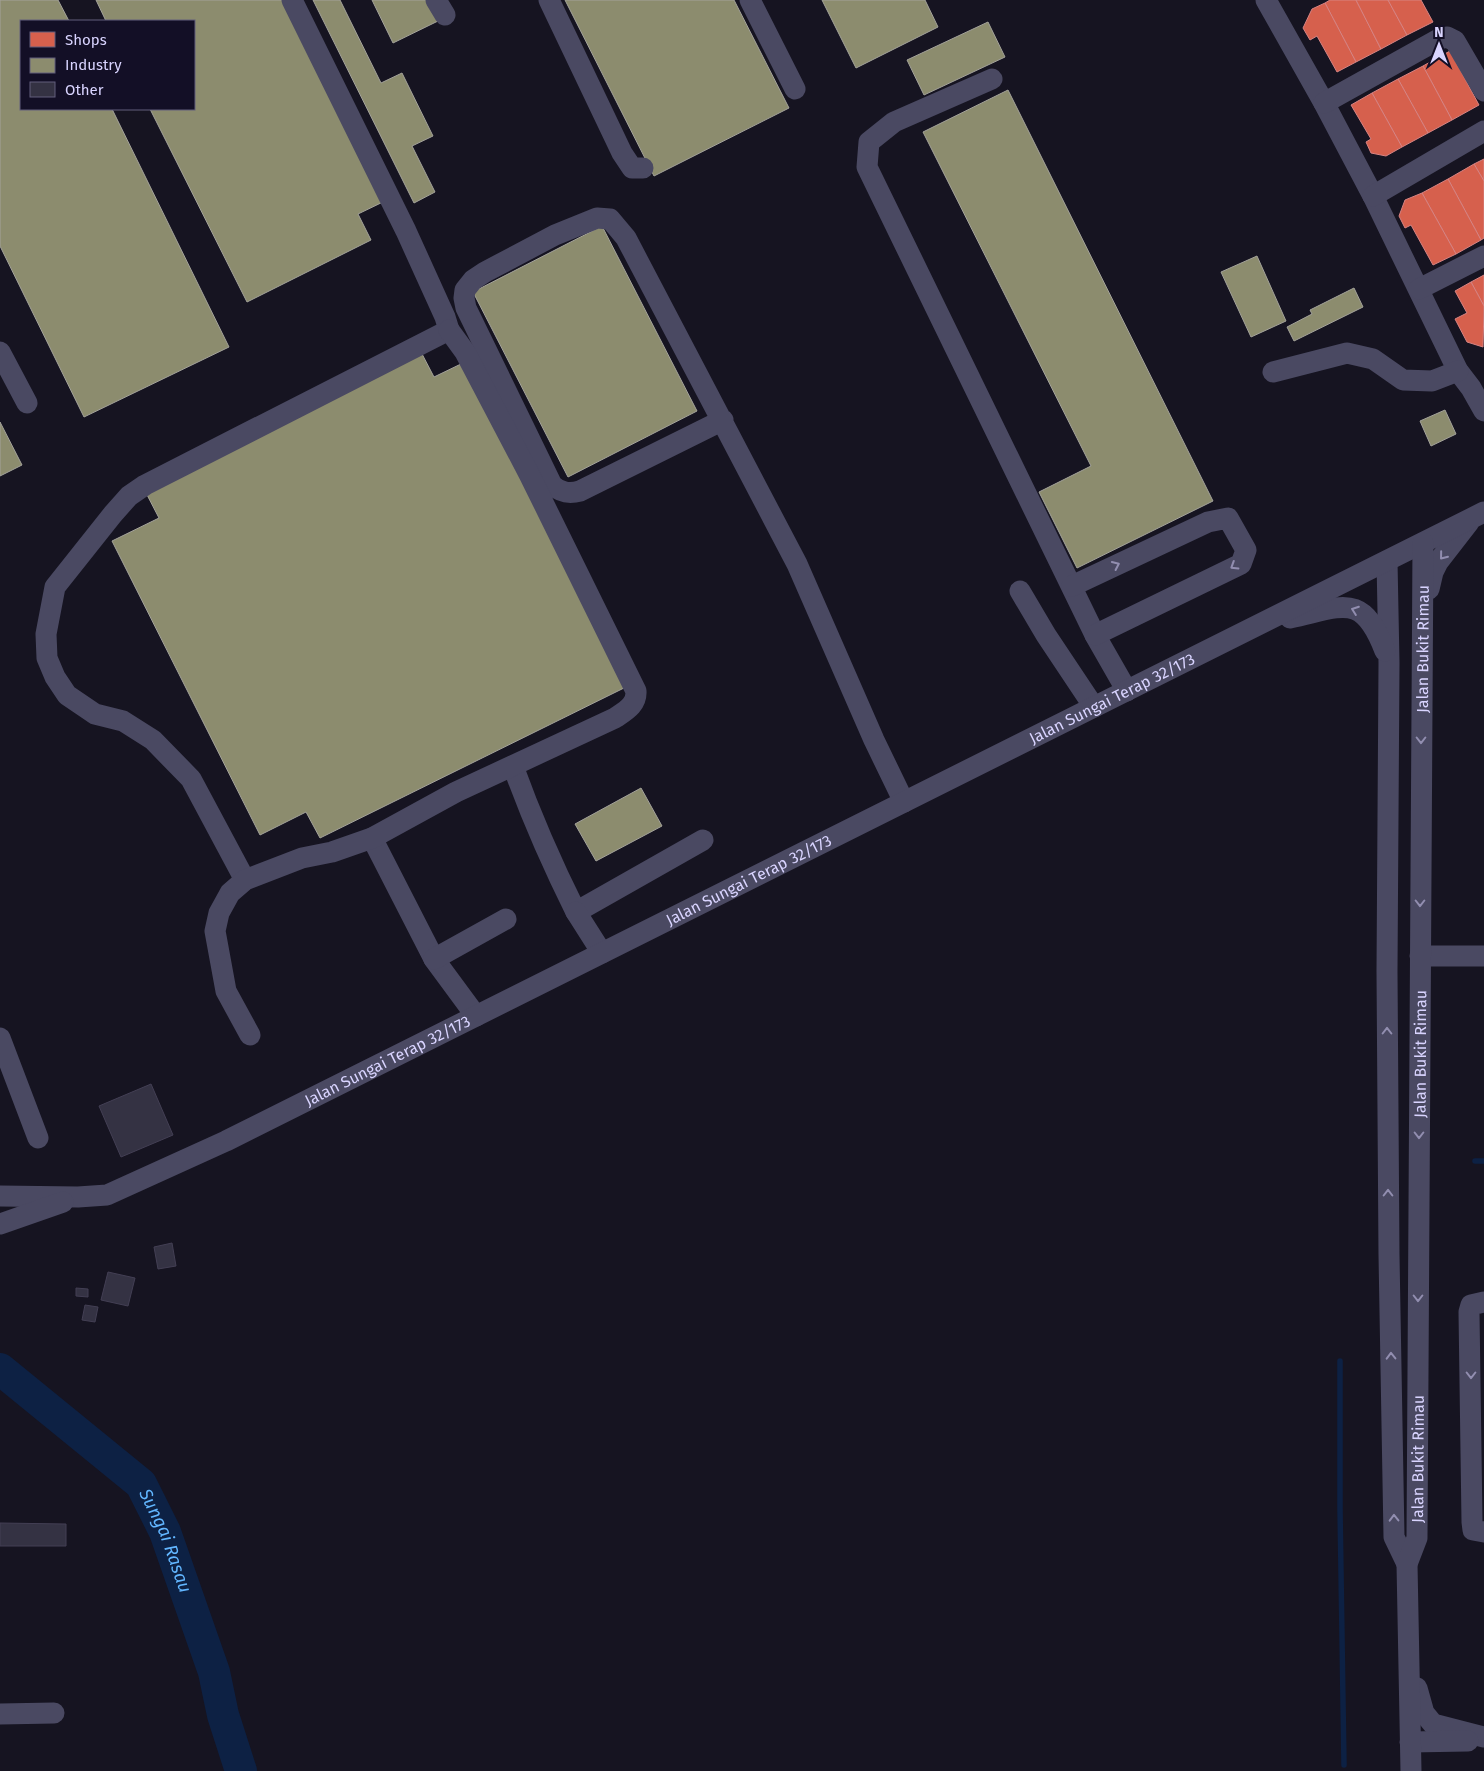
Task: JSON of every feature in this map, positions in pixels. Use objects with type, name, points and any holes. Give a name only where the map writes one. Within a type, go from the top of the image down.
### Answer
[{"type":"street","points":[[250,1034],[226,990],[215,931],[219,913],[230,893],[244,880],[302,858],[332,852],[372,838],[456,792],[615,718],[632,704],[636,698],[636,691],[524,465],[465,352],[449,330],[445,317],[406,231],[292,0]]},
{"type":"street","points":[[548,0],[622,154],[632,168],[643,168]]},
{"type":"street","points":[[750,0],[795,88]]},
{"type":"street","points":[[1266,0],[1324,103],[1373,196],[1458,371],[1477,384],[1484,411]]},
{"type":"street","points":[[1324,103],[1438,39],[1447,37],[1455,41],[1484,91]]},
{"type":"street","points":[[992,79],[894,122],[869,142],[867,167],[1095,635],[1127,691]]},
{"type":"street","points":[[1373,196],[1484,131]]},
{"type":"street","points":[[723,420],[580,491],[570,494],[559,491],[552,485],[466,308],[465,290],[473,280],[484,272],[555,236],[597,218],[610,219],[626,238],[723,420],[797,564],[874,740],[904,802]]},
{"type":"street","points":[[1419,289],[1484,256]]},
{"type":"street","points":[[244,880],[191,779],[153,740],[123,721],[95,714],[67,695],[55,677],[47,658],[46,634],[55,587],[113,514],[129,496],[145,485],[449,330]]},
{"type":"street","points":[[0,352],[27,403]]},
{"type":"street","points":[[1273,372],[1347,353],[1373,359],[1403,380],[1432,382],[1458,371]]},
{"type":"street","points":[[1422,657],[1425,613],[1433,572],[1438,562],[1479,515]]},
{"type":"street","name":"Jalan Sungai Terap 32/173","points":[[0,1196],[78,1197],[107,1195],[226,1141],[1479,515]]},
{"type":"street","points":[[1072,586],[1208,522],[1228,518],[1246,550],[1241,564],[1095,635]]},
{"type":"street","name":"Jalan Bukit Rimau","points":[[1411,1771],[1407,1564],[1417,1538],[1423,543]]},
{"type":"street","name":"Jalan Bukit Rimau","points":[[1387,561],[1389,663],[1386,971],[1394,1537],[1407,1564]]},
{"type":"street","points":[[1020,590],[1046,635],[1094,707]]},
{"type":"street","points":[[1261,624],[1333,608],[1353,608],[1369,619],[1378,633],[1389,663]]},
{"type":"street","points":[[513,766],[561,883],[576,912],[602,952]]},
{"type":"street","points":[[372,838],[434,959],[476,1016]]},
{"type":"street","points":[[576,912],[703,840]]},
{"type":"street","points":[[434,959],[506,919]]},
{"type":"street","points":[[1420,956],[1484,956]]},
{"type":"street","points":[[0,1038],[38,1138]]},
{"type":"street","points":[[0,1224],[78,1197]]},
{"type":"street","points":[[1484,1302],[1471,1305],[1469,1312],[1477,1350],[1478,1483],[1473,1530],[1484,1532]]},
{"type":"street","points":[[1408,1631],[1418,1696],[1424,1713],[1433,1724],[1484,1739]]},
{"type":"street","points":[[0,1714],[54,1713]]},
{"type":"street","points":[[1410,1742],[1484,1739]]},
{"type":"building: Shops","points":[[1330,0],[1356,0],[1381,49],[1356,62],[1325,3]]},
{"type":"building: Shops","points":[[1356,0],[1388,0],[1407,35],[1381,49]]},
{"type":"building: Shops","points":[[1388,0],[1421,0],[1433,22],[1407,35]]},
{"type":"building: Shops","points":[[1325,3],[1356,62],[1337,72],[1317,36],[1310,40],[1303,28],[1312,9]]},
{"type":"building: Shops","points":[[1450,51],[1479,105],[1452,120],[1423,66]]},
{"type":"building: Shops","points":[[1423,66],[1452,120],[1428,133],[1398,79]]},
{"type":"building: Shops","points":[[1398,79],[1428,133],[1402,147],[1372,93]]},
{"type":"building: Shops","points":[[1372,93],[1402,147],[1386,156],[1371,153],[1366,142],[1371,139],[1351,105]]},
{"type":"building: Shops","points":[[1484,159],[1484,181],[1474,164]]},
{"type":"building: Shops","points":[[1474,164],[1484,181],[1484,238],[1481,240],[1448,179]]},
{"type":"building: Shops","points":[[1448,179],[1481,240],[1456,254],[1422,193]]},
{"type":"building: Shops","points":[[1422,193],[1456,254],[1433,265],[1411,225],[1405,228],[1399,216],[1405,200]]},
{"type":"building: Shops","points":[[1484,275],[1484,306],[1471,282]]},
{"type":"building: Shops","points":[[1471,282],[1484,306],[1483,347],[1467,342],[1455,319],[1467,313],[1455,291]]},
{"type":"building: Industry","points":[[0,0],[58,0],[68,20],[20,20],[20,110],[112,110],[229,347],[84,417],[0,246]]},
{"type":"building: Industry","points":[[96,0],[286,0],[387,200],[358,214],[371,240],[247,302],[151,110],[195,110],[195,20],[106,20]]},
{"type":"building: Industry","points":[[313,0],[340,0],[381,83],[402,73],[433,136],[412,146],[435,192],[414,203]]},
{"type":"building: Industry","points":[[372,0],[427,0],[438,21],[393,43]]},
{"type":"building: Industry","points":[[565,0],[734,0],[789,108],[654,176]]},
{"type":"building: Industry","points":[[822,0],[925,0],[938,27],[856,68]]},
{"type":"building: Industry","points":[[988,22],[1005,57],[924,95],[907,60]]},
{"type":"building: Industry","points":[[1008,90],[1213,501],[1077,568],[1039,492],[1091,466],[923,132]]},
{"type":"building: Industry","points":[[602,226],[697,411],[568,477],[473,292]]},
{"type":"building: Industry","points":[[1257,256],[1286,321],[1251,337],[1221,272]]},
{"type":"building: Industry","points":[[1354,288],[1363,307],[1294,341],[1287,327],[1312,314],[1310,310]]},
{"type":"building: Industry","points":[[421,352],[434,377],[463,363],[626,687],[320,838],[306,812],[260,835],[112,541],[159,518],[144,489]]},
{"type":"building: Industry","points":[[1445,410],[1456,434],[1431,446],[1420,421]]},
{"type":"building: Industry","points":[[0,422],[22,465],[0,476]]},
{"type":"building: Industry","points":[[641,788],[662,826],[596,861],[575,824]]},
{"type":"building: Other","points":[[151,1084],[173,1135],[121,1157],[99,1106]]},
{"type":"building: Other","points":[[172,1243],[176,1266],[158,1269],[154,1247]]},
{"type":"building: Other","points":[[108,1272],[135,1278],[128,1306],[101,1300]]},
{"type":"building: Other","points":[[76,1288],[88,1289],[88,1297],[76,1296]]},
{"type":"building: Other","points":[[85,1305],[98,1307],[95,1322],[82,1320]]},
{"type":"building: Other","points":[[0,1523],[66,1524],[66,1546],[0,1546]]},
{"type":"waterway","points":[[1475,1161],[1484,1161]]},
{"type":"waterway","points":[[1340,1361],[1344,1765]]},
{"type":"waterway","name":"Sungai Rasau","points":[[0,1369],[141,1484],[165,1532],[214,1672],[223,1715],[241,1771]]}]
